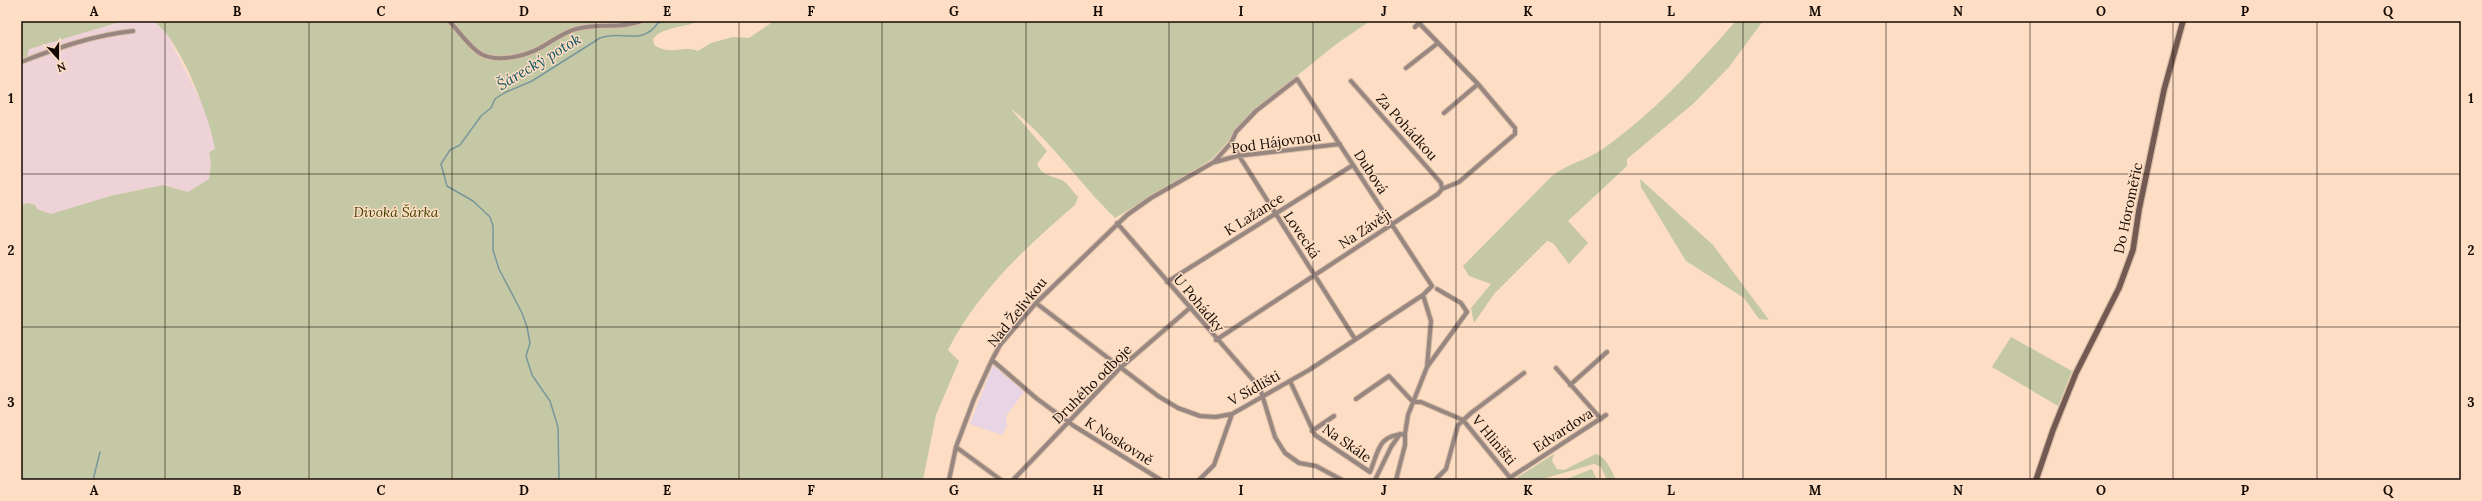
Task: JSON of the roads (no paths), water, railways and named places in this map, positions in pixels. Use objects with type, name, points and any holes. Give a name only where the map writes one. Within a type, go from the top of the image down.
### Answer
[{"type":"street","points":[[449,21],[480,53],[488,57],[501,57],[532,52],[573,30],[590,26],[623,26],[642,21]]},
{"type":"street","name":"Do Horoměřic","points":[[2036,480],[2052,430],[2076,373],[2119,288],[2133,250],[2139,210],[2164,90],[2183,21]]},
{"type":"street","points":[[1415,27],[1420,22],[1478,84],[1444,113]]},
{"type":"street","points":[[21,62],[35,55],[107,33],[133,31]]},
{"type":"street","points":[[1406,68],[1438,42]]},
{"type":"street","name":"Pod Hájovnou","points":[[1214,162],[1231,143],[1236,132],[1256,112],[1297,79]]},
{"type":"street","name":"Dubová","points":[[1297,79],[1432,284],[1431,289],[1422,295]]},
{"type":"street","name":"Za Pohádkou","points":[[1351,81],[1441,183],[1442,189]]},
{"type":"street","name":"Na Závěji","points":[[1216,340],[1438,194],[1442,189],[1459,182],[1515,134],[1515,128],[1478,84]]},
{"type":"street","name":"Lovecká","points":[[1231,143],[1237,156],[1315,275],[1355,340]]},
{"type":"street","name":"Pod Hájovnou","points":[[1117,223],[1151,198],[1214,162],[1237,156],[1340,144]]},
{"type":"street","name":"K Lažance","points":[[1167,282],[1353,165]]},
{"type":"street","name":"U Pohádky","points":[[1117,223],[1167,282],[1191,307],[1216,340],[1260,388],[1275,437],[1285,453],[1299,463],[1316,466],[1342,480]]},
{"type":"street","name":"Nad Želivkou","points":[[949,480],[956,447],[974,399],[1000,345],[1036,303],[1117,223]]},
{"type":"street","points":[[1375,480],[1391,447],[1402,434],[1412,402],[1427,367],[1467,312],[1461,303],[1437,289]]},
{"type":"street","points":[[1422,295],[1431,321],[1427,367]]},
{"type":"street","name":"V Sídlišti","points":[[1036,303],[1119,369],[1178,408],[1200,416],[1216,417],[1232,414],[1264,397],[1355,340],[1422,295]]},
{"type":"street","name":"Druhého odboje","points":[[1013,480],[1119,369],[1191,307]]},
{"type":"street","points":[[1570,385],[1607,352]]},
{"type":"street","name":"K Noskovně","points":[[992,360],[1036,398],[1069,422],[1161,480]]},
{"type":"street","points":[[1556,368],[1601,419]]},
{"type":"street","points":[[1435,480],[1446,469],[1458,425],[1524,373]]},
{"type":"street","points":[[1356,399],[1387,376],[1412,402]]},
{"type":"street","name":"Na Skále","points":[[1290,381],[1312,431],[1370,472],[1383,441],[1391,434],[1402,434]]},
{"type":"street","name":"V Hliništi","points":[[1412,402],[1421,402],[1463,420],[1511,478]]},
{"type":"street","points":[[1199,480],[1214,465],[1232,414]]},
{"type":"street","name":"Edvardova","points":[[1511,478],[1606,415]]},
{"type":"street","name":"Na Skále","points":[[1312,431],[1334,416]]},
{"type":"street","points":[[1396,480],[1405,445],[1402,434]]},
{"type":"street","points":[[956,447],[1001,480]]},
{"type":"waterway","name":"Šárecký potok","points":[[559,480],[558,427],[550,401],[532,375],[526,356],[530,343],[527,327],[522,313],[499,269],[493,250],[493,226],[490,217],[473,201],[447,186],[441,164],[450,150],[460,145],[481,116],[491,108],[495,99],[504,93],[532,81],[600,38],[616,35],[638,36],[645,34],[658,23],[665,21]]},
{"type":"waterway","points":[[93,480],[100,452]]},
{"type":"park label","name":"Divoká Šárka","points":[[396,212]]}]
